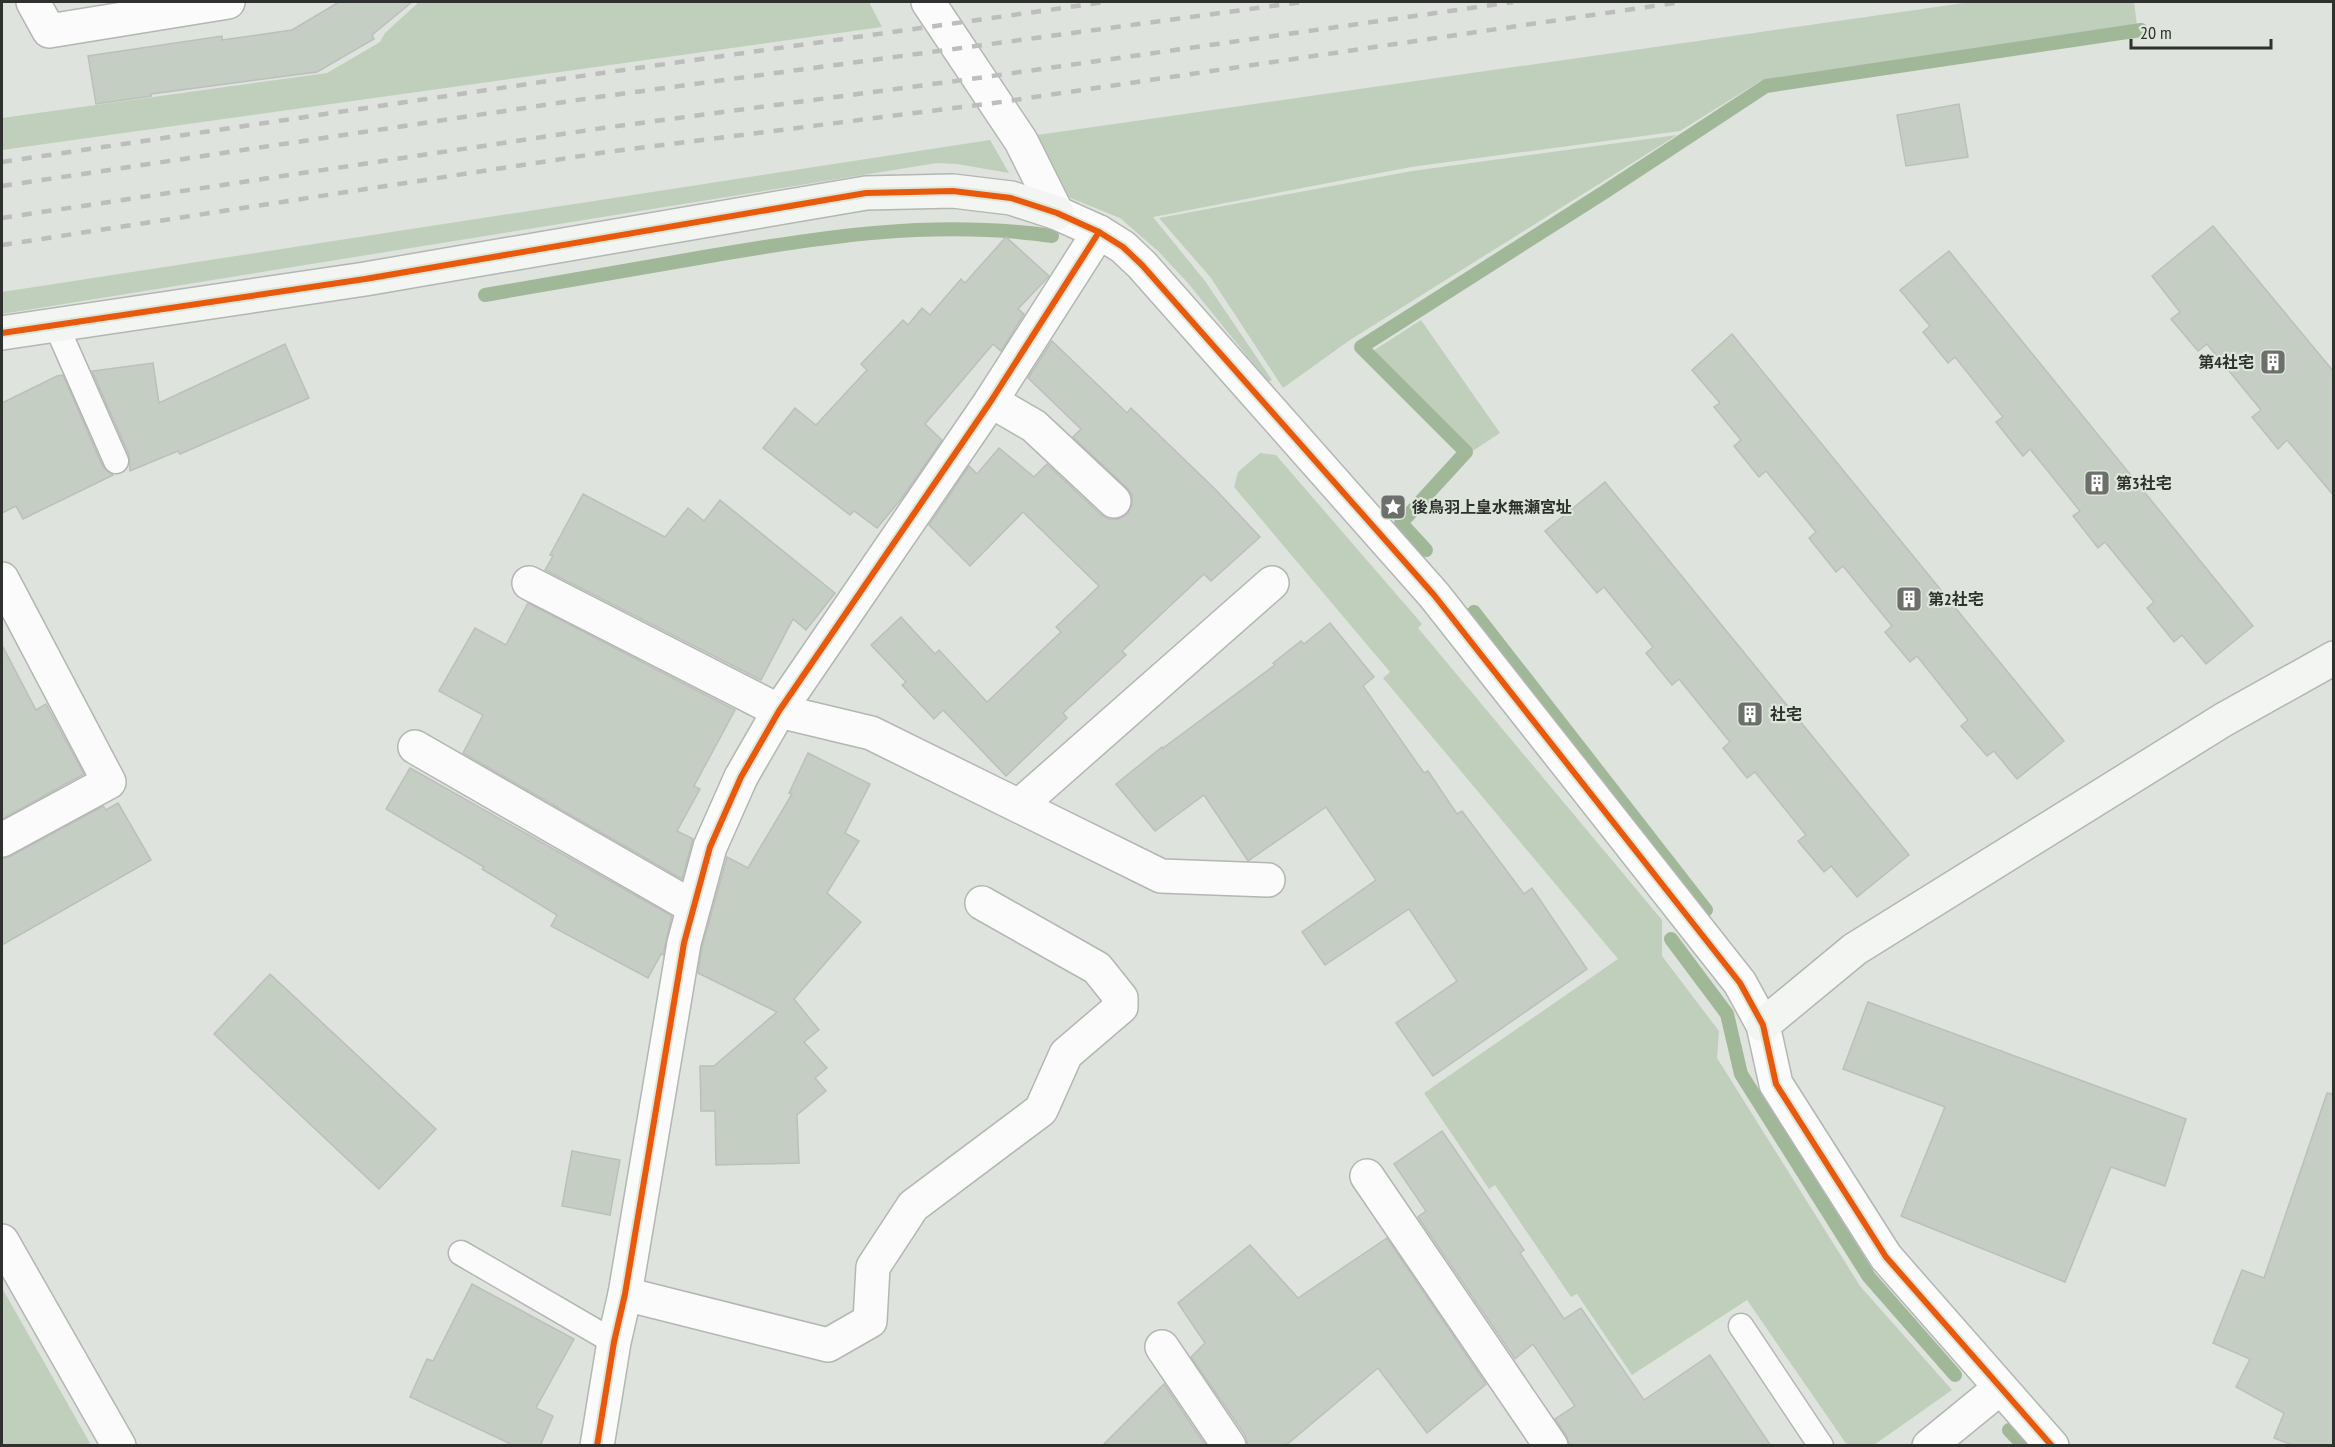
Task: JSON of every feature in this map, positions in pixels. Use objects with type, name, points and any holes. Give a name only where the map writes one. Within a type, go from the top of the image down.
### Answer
[{"type":"street","points":[[33,2],[49,31],[228,2]]},
{"type":"street","points":[[928,2],[1022,141],[1056,213]]},
{"type":"street","points":[[2,333],[365,279],[866,193],[953,190],[1011,198],[1056,213],[1099,232],[1123,247],[1142,265],[1434,595],[1740,983],[1763,1025],[1776,1084],[1887,1257],[2052,1446]]},
{"type":"street","points":[[597,1446],[684,943],[710,847],[736,787],[779,711],[991,401],[1099,232]]},
{"type":"street","points":[[991,401],[1034,426],[1114,501]]},
{"type":"street","points":[[2,579],[14,634],[109,782],[2,840]]},
{"type":"street","points":[[529,583],[779,711],[871,733],[1161,876],[1268,880]]},
{"type":"street","points":[[1020,805],[1272,583]]},
{"type":"street","points":[[1763,1025],[1855,950],[2223,720],[2334,658]]},
{"type":"street","points":[[415,747],[693,907]]},
{"type":"street","points":[[625,1294],[828,1345],[870,1321],[873,1267],[913,1206],[1041,1110],[1066,1054],[1121,1007],[1121,998],[1097,968],[982,903]]},
{"type":"street","points":[[1367,1176],[1551,1446]]},
{"type":"street","points":[[2,1241],[119,1446]]},
{"type":"street","points":[[1162,1347],[1229,1446]]},
{"type":"street","points":[[1929,1446],[2000,1388]]},
{"type":"lane","points":[[56,325],[116,460]]},
{"type":"lane","points":[[461,1253],[614,1342]]},
{"type":"lane","points":[[1741,1326],[1821,1446]]},
{"type":"green space","points":[[419,2],[869,2],[882,27],[2,150],[2,118],[327,73],[380,42],[385,33]]},
{"type":"green space","points":[[1971,2],[2134,2],[2137,25],[1762,80],[1680,131],[1411,167],[1153,217],[1205,281],[1272,380],[1268,382],[1188,283],[1158,251],[1120,218],[1063,195],[1030,136]]},
{"type":"green space","points":[[1677,135],[1350,340],[1283,388],[1211,278],[1159,218],[1412,171]]},
{"type":"green space","points":[[990,140],[1009,173],[937,163],[2,314],[2,292]]},
{"type":"green space","points":[[1421,320],[1500,433],[1471,452],[1373,351]]},
{"type":"green space","points":[[1260,453],[1276,455],[1422,624],[1418,628],[1662,920],[1662,956],[1719,1031],[1717,1058],[1860,1286],[1952,1390],[1874,1445],[1847,1445],[1747,1300],[1632,1375],[1577,1294],[1571,1297],[1495,1185],[1489,1189],[1424,1093],[1618,959],[1383,678],[1390,672],[1234,487],[1238,472]]},
{"type":"green space","points":[[2,1288],[91,1445],[2,1445]]},
{"type":"building","points":[[339,2],[412,2],[372,35],[374,39],[317,72],[151,94],[151,96],[96,104],[88,56],[222,36],[222,40],[292,30]]},
{"type":"building","points":[[1959,104],[1968,157],[1906,166],[1897,115]]},
{"type":"building","name":"第4社宅","points":[[2213,226],[2334,372],[2334,496],[2287,440],[2278,449],[2252,417],[2261,410],[2207,344],[2198,351],[2171,319],[2180,312],[2152,276]]},
{"type":"building","points":[[1006,237],[1049,276],[1018,309],[1024,314],[1001,351],[993,344],[925,424],[942,440],[902,498],[877,528],[854,511],[850,515],[763,448],[795,408],[816,425],[867,370],[861,364],[903,320],[908,325],[922,308],[930,315],[961,279],[965,283]]},
{"type":"building","name":"第3社宅","points":[[1949,251],[2253,626],[2206,664],[2182,635],[2174,642],[2147,608],[2154,602],[2105,542],[2098,548],[2073,516],[2080,511],[2030,449],[2023,456],[1996,422],[2003,417],[1955,357],[1948,363],[1923,332],[1930,326],[1900,290]]},
{"type":"building","name":"第2社宅","points":[[1732,334],[2064,741],[2017,779],[1994,751],[1987,756],[1961,726],[1968,720],[1917,656],[1910,662],[1885,632],[1892,626],[1843,566],[1836,572],[1809,538],[1816,532],[1766,471],[1759,477],[1734,446],[1741,440],[1714,407],[1720,403],[1692,370]]},
{"type":"building","points":[[1052,341],[1127,413],[1131,408],[1216,490],[1260,537],[1211,581],[1204,574],[1122,651],[1126,655],[1063,713],[1067,718],[1006,776],[943,710],[934,719],[902,685],[906,682],[871,645],[901,617],[935,654],[939,650],[987,702],[1061,632],[1056,627],[1099,586],[1023,512],[970,566],[929,525],[969,466],[977,474],[999,448],[1034,477],[1047,464],[1101,515],[1109,519],[1119,519],[1128,513],[1132,505],[1132,495],[1127,488],[1073,437],[1081,429],[1028,378]]},
{"type":"building","points":[[285,344],[309,398],[180,454],[178,451],[130,471],[129,455],[92,371],[153,363],[159,403]]},
{"type":"building","points":[[63,375],[103,467],[113,475],[23,519],[16,506],[2,513],[2,403]]},
{"type":"building","name":"社宅","points":[[1605,482],[1909,855],[1857,897],[1831,866],[1824,872],[1798,841],[1806,835],[1755,772],[1747,778],[1723,748],[1730,742],[1679,679],[1672,685],[1646,653],[1653,647],[1604,587],[1597,593],[1545,531]]},
{"type":"building","points":[[583,494],[665,537],[688,508],[704,521],[720,500],[835,593],[806,630],[793,619],[761,680],[545,570],[553,556],[550,555]]},
{"type":"building","points":[[528,603],[735,710],[694,786],[700,789],[677,831],[693,839],[682,879],[463,753],[483,715],[439,691],[475,628],[506,645]]},
{"type":"building","points":[[1330,623],[1374,677],[1363,686],[1424,773],[1428,771],[1457,814],[1462,811],[1524,894],[1532,888],[1587,969],[1433,1076],[1396,1023],[1457,981],[1409,909],[1325,965],[1302,932],[1376,880],[1326,807],[1248,861],[1204,795],[1155,831],[1116,784],[1162,747],[1275,665],[1273,663],[1301,641],[1304,644]]},
{"type":"building","points":[[2,645],[36,710],[46,704],[84,774],[2,819]]},
{"type":"building","points":[[808,753],[870,784],[845,833],[859,841],[827,893],[861,922],[794,999],[819,1030],[804,1042],[827,1068],[815,1078],[826,1091],[797,1115],[799,1163],[716,1165],[715,1111],[701,1111],[700,1066],[714,1066],[777,1012],[698,973],[702,947],[727,857],[748,868],[792,794],[789,793]]},
{"type":"building","points":[[410,768],[672,916],[663,955],[661,954],[648,978],[551,926],[557,915],[482,869],[484,867],[386,809]]},
{"type":"building","points":[[118,803],[151,860],[2,945],[2,859],[103,806],[106,810]]},
{"type":"building","points":[[270,974],[436,1129],[379,1189],[214,1034]]},
{"type":"building","points":[[1868,1002],[2186,1119],[2165,1186],[2111,1167],[2065,1282],[1901,1216],[1945,1107],[1843,1069]]},
{"type":"building","points":[[2327,1093],[2334,1094],[2334,1446],[2295,1446],[2274,1438],[2284,1413],[2236,1387],[2250,1359],[2213,1343],[2242,1270],[2264,1278]]},
{"type":"building","points":[[1442,1131],[1524,1250],[1520,1253],[1564,1319],[1581,1308],[1644,1400],[1710,1355],[1771,1446],[1570,1446],[1566,1435],[1555,1419],[1575,1406],[1533,1344],[1515,1359],[1418,1217],[1426,1211],[1394,1164]]},
{"type":"building","points":[[572,1151],[620,1160],[610,1215],[562,1206]]},
{"type":"building","points":[[1387,1238],[1486,1384],[1427,1433],[1378,1368],[1285,1446],[1248,1446],[1245,1435],[1191,1357],[1205,1343],[1178,1303],[1250,1245],[1298,1298]]},
{"type":"building","points":[[472,1284],[574,1339],[536,1408],[553,1416],[540,1446],[515,1446],[410,1397],[427,1359],[433,1361]]},
{"type":"building","points":[[1164,1384],[1206,1446],[1102,1446]]},
{"type":"waterway","points":[[1426,550],[1401,523],[1466,452],[1361,347],[1766,86],[2141,30]]},
{"type":"waterway","points":[[485,295],[834,237],[964,229],[1052,236]]},
{"type":"waterway","points":[[1474,612],[1706,910]]},
{"type":"waterway","points":[[1671,939],[1727,1014],[1741,1074],[1869,1277],[1955,1375]]},
{"type":"waterway","points":[[2009,1430],[2024,1446]]},
{"type":"railway","points":[[2,162],[595,74],[1105,2]]},
{"type":"railway","points":[[2,186],[598,97],[1302,2]]},
{"type":"railway","points":[[2,218],[603,128],[978,78],[1513,2]]},
{"type":"railway","points":[[2,245],[607,152],[994,103],[1681,2]]},
{"type":"cycle path","points":[[2,333],[365,279],[866,193],[953,191],[1011,198],[1057,213],[1099,232],[1123,247],[1142,265],[1434,595],[1740,983],[1763,1025],[1776,1084],[1886,1257],[2052,1446]]},
{"type":"cycle path","points":[[597,1446],[684,943],[710,847],[741,777],[779,711],[991,401],[1099,232]]},
{"type":"place","name":"第4社宅","points":[[2273,362]]},
{"type":"place","name":"第3社宅","points":[[2097,483]]},
{"type":"place","name":"後鳥羽上皇水無瀬宮址","points":[[1393,507]]},
{"type":"place","name":"第2社宅","points":[[1909,599]]},
{"type":"place","name":"社宅","points":[[1750,714]]}]
